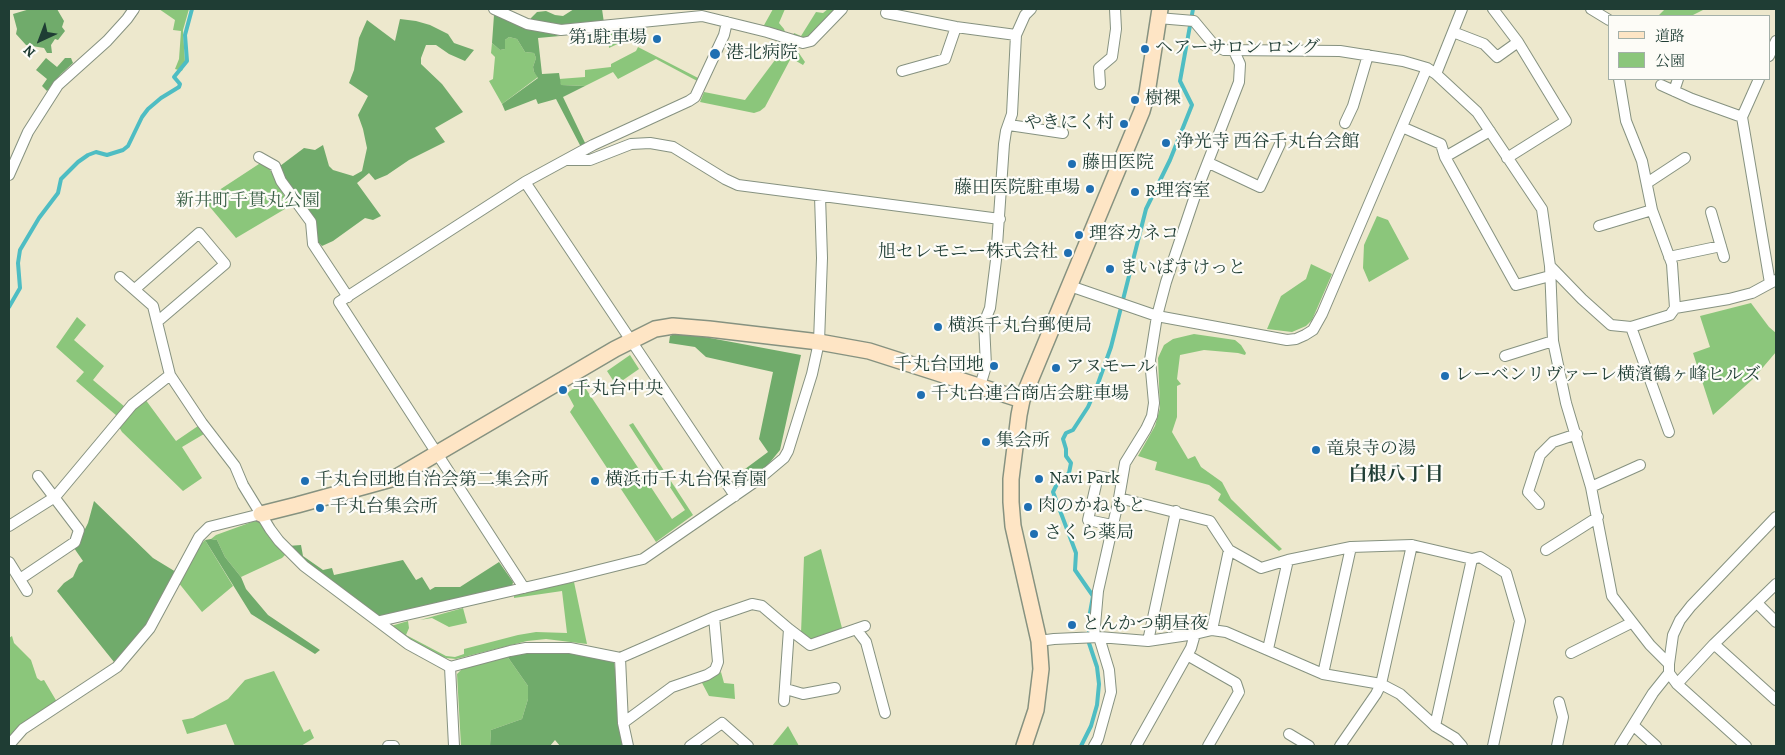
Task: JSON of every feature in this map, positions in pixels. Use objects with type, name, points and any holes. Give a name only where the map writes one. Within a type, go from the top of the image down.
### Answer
[{"type":"street","points":[[9,175],[28,132],[58,85],[107,41],[134,9]]},
{"type":"street","points":[[494,9],[527,24],[561,30],[702,16],[803,43],[811,41],[842,9]]},
{"type":"street","points":[[980,386],[986,366],[983,329],[990,308],[1000,219],[1004,144],[1012,114],[1016,35],[1025,15],[1031,9]]},
{"type":"street","points":[[1100,84],[1098,68],[1112,57],[1116,29],[1114,9]]},
{"type":"street","points":[[1436,74],[1462,9]]},
{"type":"street","points":[[1493,9],[1518,42],[1566,121],[1507,158]]},
{"type":"street","points":[[1591,9],[1608,19]]},
{"type":"street","points":[[886,13],[956,27],[1016,35]]},
{"type":"street","points":[[1024,746],[1032,726],[1039,697],[1041,669],[1039,642],[1013,526],[1011,502],[1019,415],[1022,400],[1142,111],[1147,93],[1159,13],[1194,21],[1214,45],[1224,50],[1340,51],[1403,61],[1426,68],[1436,74],[1477,112],[1542,209],[1550,271],[1553,341],[1566,402],[1598,517],[1612,596],[1669,669],[1677,684],[1746,746]]},
{"type":"street","points":[[524,588],[339,302],[524,182],[593,145],[695,97],[724,35],[727,22]]},
{"type":"street","points":[[902,71],[945,59],[956,27]]},
{"type":"street","points":[[1453,32],[1484,44],[1497,57],[1518,42]]},
{"type":"street","points":[[1094,746],[1098,739],[1111,692],[1109,670],[1096,637],[1098,590],[1125,463],[1152,416],[1154,402],[1150,360],[1157,316],[1166,282],[1197,190],[1239,82],[1240,64],[1234,51]]},
{"type":"street","points":[[1344,123],[1353,106],[1368,56]]},
{"type":"street","points":[[1070,286],[1157,316],[1287,340],[1296,339],[1313,330],[1322,314],[1426,68]]},
{"type":"street","points":[[1550,271],[1611,325],[1630,328],[1670,315],[1675,308],[1672,264],[1652,210],[1642,161],[1626,121],[1619,80]]},
{"type":"street","points":[[1674,91],[1678,80]]},
{"type":"street","points":[[1675,308],[1752,293],[1773,281],[1742,117],[1759,80]]},
{"type":"street","points":[[1661,85],[1742,117]]},
{"type":"street","points":[[1009,125],[1063,133]]},
{"type":"street","points":[[1402,127],[1440,144],[1445,157],[1516,285],[1550,271]]},
{"type":"street","points":[[1445,157],[1490,131]]},
{"type":"street","points":[[566,160],[590,160],[631,144],[650,143],[674,147],[738,185],[1000,219]]},
{"type":"street","points":[[1209,163],[1260,187],[1280,144]]},
{"type":"street","points":[[260,157],[274,166],[281,181],[311,222],[313,244],[348,297]]},
{"type":"street","points":[[1647,183],[1685,158]]},
{"type":"street","points":[[524,182],[734,496]]},
{"type":"street","points":[[380,621],[644,559],[759,479],[784,458],[812,374],[819,342],[822,258],[820,196]]},
{"type":"street","points":[[1599,226],[1652,210]]},
{"type":"street","points":[[1711,212],[1724,257]]},
{"type":"street","points":[[134,289],[199,233],[225,264],[157,322]]},
{"type":"street","points":[[1669,257],[1721,246]]},
{"type":"street","points":[[120,277],[153,306],[170,375],[234,466],[243,485],[279,541],[304,566],[380,621],[408,644],[450,667],[510,650],[526,648],[570,648],[620,658],[752,604],[762,606],[789,630],[810,644],[860,627],[866,642],[885,713]]},
{"type":"street","points":[[9,745],[23,728],[116,667],[150,628],[199,537],[209,527],[297,506],[395,478],[631,341],[655,329],[673,326],[709,329],[819,342],[869,351],[1022,400]]},
{"type":"street","points":[[1630,328],[1669,432]]},
{"type":"street","points":[[1505,356],[1553,341]]},
{"type":"street","points":[[9,526],[55,498],[132,405],[170,375]]},
{"type":"street","points":[[1539,504],[1528,492],[1540,455],[1552,442],[1576,434]]},
{"type":"street","points":[[1591,487],[1640,465]]},
{"type":"street","points":[[20,579],[76,542],[79,530],[38,476]]},
{"type":"street","points":[[1112,525],[1088,520],[1098,476],[1122,481]]},
{"type":"street","points":[[1119,498],[1210,521],[1229,550],[1261,568],[1288,560],[1351,547],[1412,545],[1472,559],[1480,557],[1506,573],[1520,622],[1493,746]]},
{"type":"street","points":[[1148,640],[1176,511]]},
{"type":"street","points":[[1620,746],[1669,669],[1674,635],[1680,620],[1776,516]]},
{"type":"street","points":[[1546,550],[1598,517]]},
{"type":"street","points":[[1340,746],[1381,684],[1412,545]]},
{"type":"street","points":[[1323,674],[1351,547]]},
{"type":"street","points":[[1212,630],[1229,550]]},
{"type":"street","points":[[1436,726],[1472,559]]},
{"type":"street","points":[[1268,649],[1288,560]]},
{"type":"street","points":[[9,562],[27,591]]},
{"type":"street","points":[[1677,684],[1714,644],[1776,584]]},
{"type":"street","points":[[1756,603],[1776,622]]},
{"type":"street","points":[[622,723],[672,687],[707,675],[715,670],[718,662],[714,618]]},
{"type":"street","points":[[1571,653],[1631,622]]},
{"type":"street","points":[[784,701],[789,630]]},
{"type":"street","points":[[1039,642],[1054,639],[1096,637],[1148,640],[1212,630],[1226,632],[1323,674],[1381,684],[1400,694],[1436,726],[1455,738],[1462,746]]},
{"type":"street","points":[[1136,746],[1191,648],[1195,634]]},
{"type":"street","points":[[1714,644],[1776,700]]},
{"type":"street","points":[[1187,655],[1236,683],[1239,692],[1208,746]]},
{"type":"street","points":[[620,658],[622,723],[628,746]]},
{"type":"street","points":[[450,667],[454,746]]},
{"type":"street","points":[[786,690],[803,694],[835,688]]},
{"type":"street","points":[[1557,746],[1563,717],[1560,702]]},
{"type":"street","points":[[690,746],[722,723],[748,746]]},
{"type":"street","points":[[1633,725],[1656,746]]},
{"type":"street","points":[[1289,734],[1309,746]]},
{"type":"street","points":[[388,746],[394,746]]},
{"type":"green space","points":[[30,9],[57,9],[64,21],[62,27],[65,31],[51,45],[52,53],[47,53],[44,48],[26,45],[16,34],[17,29],[13,14]]},
{"type":"green space","points":[[159,9],[189,9],[183,30],[185,62],[182,71],[175,69],[179,59],[181,31],[173,30],[175,20]]},
{"type":"green space","points":[[574,9],[602,9],[604,23],[561,28],[530,22],[537,12],[546,11],[563,16]]},
{"type":"green space","points":[[773,9],[785,9],[779,23],[785,32],[763,27]]},
{"type":"green space","points":[[828,9],[835,9],[809,38],[804,40],[793,36],[794,33],[801,36],[816,12],[823,13]]},
{"type":"green space","points":[[1665,9],[1705,9],[1693,15],[1659,15]]},
{"type":"green space","points":[[494,15],[525,27],[560,36],[538,38],[542,74],[559,73],[561,85],[585,86],[563,97],[587,147],[582,149],[556,99],[538,104],[536,99],[505,111],[502,104],[538,78],[533,67],[536,58],[534,53],[525,52],[517,39],[509,37],[505,40],[505,49],[500,50],[492,43]]},
{"type":"green space","points":[[400,19],[430,25],[448,34],[454,43],[474,50],[465,61],[449,54],[436,45],[426,45],[421,58],[421,64],[442,84],[463,112],[435,128],[445,142],[409,160],[387,175],[375,180],[369,173],[357,183],[381,216],[373,220],[365,218],[333,241],[322,246],[318,242],[315,223],[308,208],[292,193],[280,166],[304,148],[315,150],[323,145],[329,166],[333,170],[353,176],[362,171],[367,148],[358,115],[368,96],[349,83],[354,70],[359,38],[367,20],[395,41]]},
{"type":"green space","points":[[647,25],[645,31],[609,48],[608,30]]},
{"type":"green space","points":[[509,37],[517,39],[525,52],[534,53],[536,58],[533,67],[538,77],[502,104],[489,81],[493,79],[495,57],[491,53],[492,43],[500,50],[505,49],[505,40]]},
{"type":"green space","points":[[790,40],[805,62],[803,65],[791,58],[765,107],[760,111],[754,113],[700,102],[704,92],[745,100]]},
{"type":"green space","points":[[638,47],[702,80],[701,83],[656,59],[618,79],[613,72],[585,86],[561,85],[559,79],[585,77],[585,70],[611,67],[611,64],[636,51]]},
{"type":"green space","points":[[46,58],[57,67],[65,58],[71,58],[73,63],[47,91],[42,86],[47,79],[36,70]]},
{"type":"green space","name":"新井町千貫丸公園","points":[[262,162],[269,168],[290,206],[236,238],[204,200]]},
{"type":"green space","points":[[1377,216],[1388,220],[1409,259],[1369,282],[1363,268],[1364,245]]},
{"type":"green space","points":[[1311,264],[1332,274],[1312,320],[1306,326],[1292,332],[1267,329],[1281,296],[1306,279]]},
{"type":"green space","points":[[1751,303],[1769,327],[1776,333],[1776,352],[1753,379],[1713,415],[1693,353],[1710,347],[1700,316]]},
{"type":"green space","points":[[77,317],[86,325],[74,340],[104,366],[93,380],[125,407],[117,416],[76,381],[84,372],[56,347]]},
{"type":"green space","points":[[678,332],[801,355],[780,450],[767,466],[751,478],[745,469],[768,452],[759,439],[773,372],[706,357],[695,347],[669,343],[670,336]]},
{"type":"green space","points":[[1194,334],[1235,340],[1246,353],[1245,355],[1204,350],[1180,355],[1177,379],[1181,384],[1177,386],[1177,417],[1172,432],[1188,459],[1195,456],[1201,467],[1222,482],[1231,499],[1282,549],[1279,551],[1218,500],[1221,494],[1209,485],[1155,470],[1157,462],[1138,456],[1155,426],[1160,408],[1158,358],[1164,345],[1173,339]]},
{"type":"green space","points":[[630,355],[639,369],[616,385],[607,371]]},
{"type":"green space","points":[[587,380],[591,386],[586,389],[672,519],[685,510],[629,425],[633,423],[693,515],[656,542],[570,412],[574,406],[567,393]]},
{"type":"green space","points":[[145,399],[176,441],[198,426],[204,434],[182,447],[202,478],[183,491],[119,427]]},
{"type":"green space","points":[[94,501],[153,558],[176,572],[143,631],[114,662],[57,591],[73,577],[79,564],[83,561],[74,548],[80,544]]},
{"type":"green space","points":[[260,519],[286,554],[282,558],[241,577],[225,557],[217,540],[211,539],[216,535]]},
{"type":"green space","points":[[205,540],[233,586],[202,612],[178,582],[195,550]]},
{"type":"green space","points":[[205,540],[217,540],[225,557],[241,577],[246,589],[268,615],[320,650],[315,654],[251,614]]},
{"type":"green space","points":[[301,545],[303,556],[323,570],[332,568],[334,575],[403,560],[416,580],[422,577],[430,590],[435,587],[460,587],[499,562],[513,582],[512,587],[380,617],[307,564],[288,546]]},
{"type":"green space","points":[[821,549],[842,628],[810,641],[801,633],[804,557]]},
{"type":"green space","points":[[574,582],[587,644],[546,639],[527,641],[456,659],[446,658],[432,652],[409,640],[391,626],[408,621],[409,628],[406,635],[446,656],[455,657],[464,654],[464,649],[518,635],[536,632],[567,633],[562,591],[514,598],[514,594]]},
{"type":"green space","points":[[463,608],[467,623],[449,627],[432,618],[420,620]]},
{"type":"green space","points":[[12,636],[14,643],[31,660],[37,678],[41,681],[44,680],[57,702],[9,740],[9,638]]},
{"type":"green space","points":[[554,650],[614,661],[624,746],[560,746],[555,740],[550,746],[490,746],[491,730],[522,719],[528,699],[528,686],[507,656],[532,651]]},
{"type":"green space","points":[[507,656],[528,686],[528,699],[522,719],[491,730],[490,746],[461,746],[457,674],[462,669]]},
{"type":"green space","points":[[274,671],[304,732],[310,729],[314,738],[301,746],[235,746],[226,724],[187,734],[182,720],[193,718],[228,699],[245,680]]},
{"type":"green space","points":[[721,672],[724,683],[734,684],[735,699],[709,696],[701,681],[710,679]]},
{"type":"green space","points":[[788,726],[799,746],[772,746]]},
{"type":"waterway","points":[[9,307],[20,288],[18,263],[20,250],[39,218],[58,193],[61,179],[88,155],[96,152],[107,155],[123,150],[128,146],[148,109],[179,87],[180,84],[174,77],[187,61],[185,35],[192,9]]},
{"type":"waterway","points":[[1081,746],[1091,726],[1097,705],[1099,684],[1097,667],[1089,643],[1089,618],[1093,596],[1075,570],[1076,553],[1053,492],[1057,484],[1069,473],[1071,463],[1066,456],[1063,439],[1066,433],[1073,430],[1088,407],[1096,389],[1111,347],[1146,209],[1170,160],[1192,105],[1180,81],[1193,9]]},
{"type":"place","name":"第1駐車場","points":[[657,39]]},
{"type":"place","name":"ヘアーサロン ロング","points":[[1145,49]]},
{"type":"place","name":"港北病院","points":[[715,54]]},
{"type":"place","name":"樹裸","points":[[1135,100]]},
{"type":"place","name":"やきにく村","points":[[1124,124]]},
{"type":"place","name":"浄光寺 西谷千丸台会館","points":[[1166,143]]},
{"type":"place","name":"藤田医院","points":[[1072,164]]},
{"type":"place","name":"藤田医院駐車場","points":[[1090,189]]},
{"type":"place","name":"R理容室","points":[[1135,192]]},
{"type":"place","name":"理容カネコ","points":[[1079,235]]},
{"type":"place","name":"旭セレモニー株式会社","points":[[1068,253]]},
{"type":"place","name":"まいばすけっと","points":[[1110,269]]},
{"type":"place","name":"横浜千丸台郵便局","points":[[938,327]]},
{"type":"place","name":"千丸台団地","points":[[994,366]]},
{"type":"place","name":"アヌモール","points":[[1056,368]]},
{"type":"place","name":"レーベンリヴァーレ横濱鶴ヶ峰ヒルズ","points":[[1445,376]]},
{"type":"place","name":"千丸台中央","points":[[563,390]]},
{"type":"place","name":"千丸台連合商店会駐車場","points":[[921,395]]},
{"type":"place","name":"集会所","points":[[986,442]]},
{"type":"place","name":"竜泉寺の湯","points":[[1316,450]]},
{"type":"place","name":"Navi Park","points":[[1039,479]]},
{"type":"place","name":"千丸台団地自治会第二集会所","points":[[305,481]]},
{"type":"place","name":"横浜市千丸台保育園","points":[[595,481]]},
{"type":"place","name":"肉のかねもと","points":[[1028,507]]},
{"type":"place","name":"千丸台集会所","points":[[320,508]]},
{"type":"place","name":"さくら薬局","points":[[1034,534]]},
{"type":"place","name":"とんかつ朝昼夜","points":[[1072,625]]},
{"type":"district","name":"白根八丁目","points":[[1396,475]]}]
